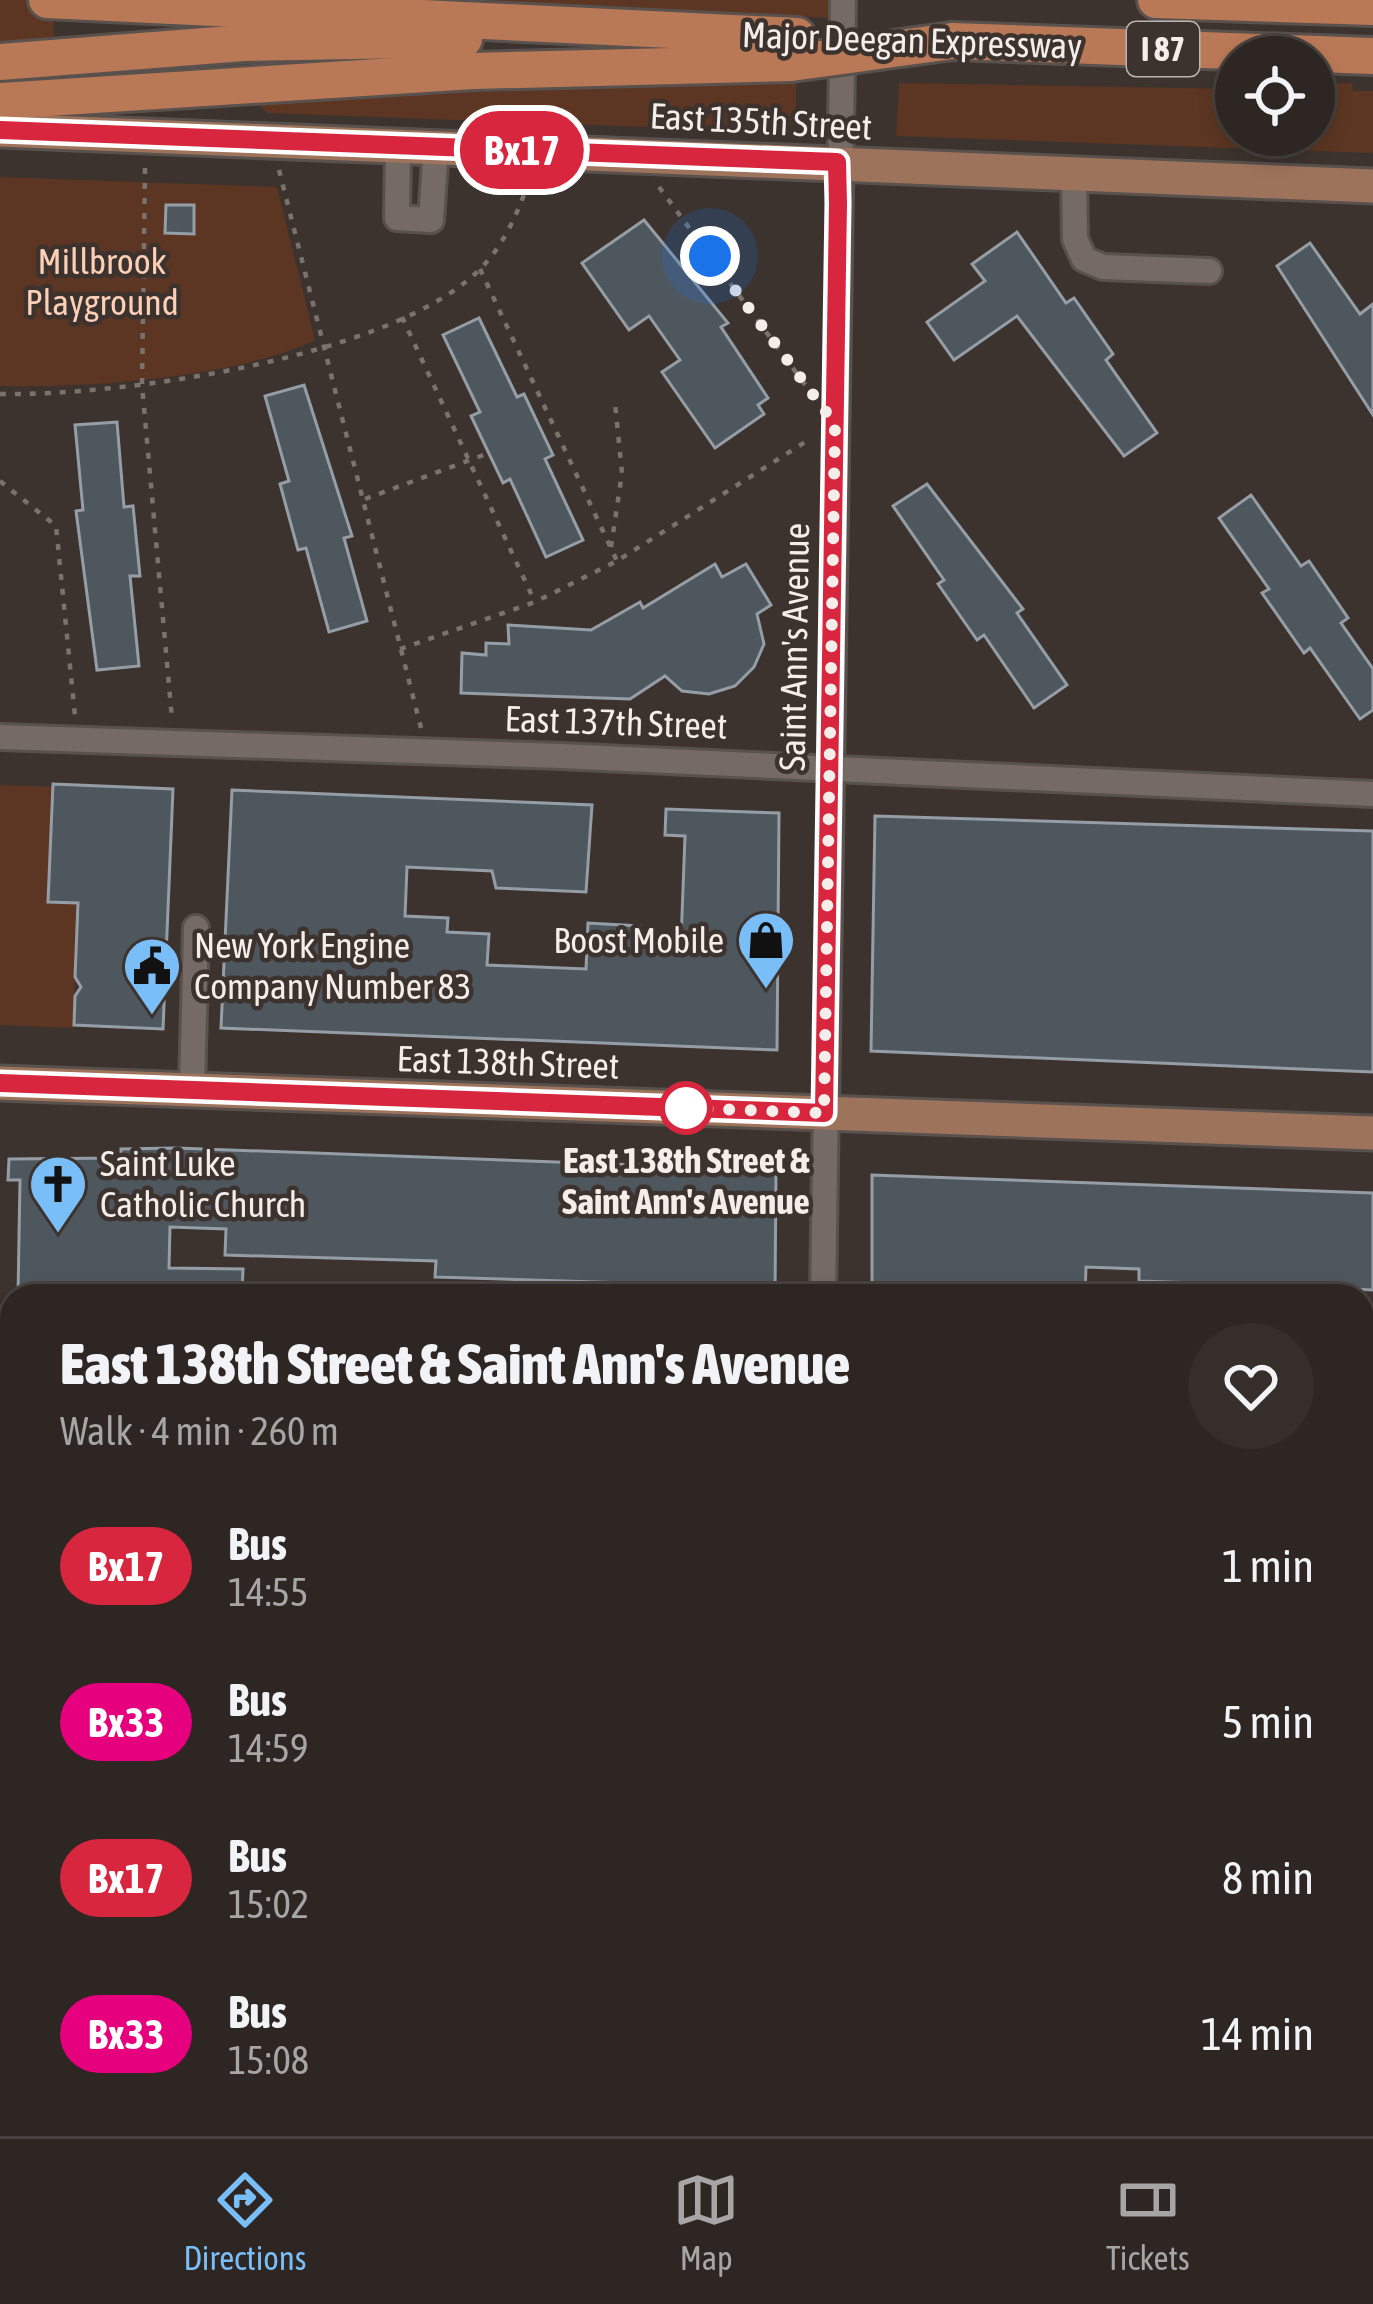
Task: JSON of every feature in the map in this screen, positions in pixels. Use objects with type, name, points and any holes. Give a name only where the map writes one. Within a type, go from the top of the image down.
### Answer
[{"type":"highway","points":[[47,0],[474,16],[668,31]]},
{"type":"highway","points":[[1156,0],[1373,7]]},
{"type":"highway","points":[[1344,0],[1373,7]]},
{"type":"highway","points":[[0,62],[243,44],[668,31]]},
{"type":"highway","name":"Major Deegan Expressway","points":[[668,31],[794,50],[952,41],[1373,56]]},
{"type":"highway","points":[[0,101],[794,50]]},
{"type":"main road","name":"East 135th Street","points":[[0,130],[1373,186]]},
{"type":"main road","name":"East 138th Street","points":[[0,1083],[1373,1133]]},
{"type":"street","name":"Saint Ann's Avenue","points":[[823,1284],[843,0]]},
{"type":"street","points":[[398,146],[397,218],[431,220],[436,146]]},
{"type":"street","points":[[1074,174],[1075,239],[1084,259],[1102,267],[1209,271]]},
{"type":"street","name":"East 137th Street","points":[[0,737],[1373,794]]},
{"type":"street","points":[[192,1090],[196,928]]},
{"type":"path","points":[[145,137],[142,385],[174,742]]},
{"type":"path","points":[[272,141],[427,752]]},
{"type":"path","points":[[0,394],[68,395],[205,376],[323,345],[440,300],[480,269],[517,216],[540,150]]},
{"type":"path","points":[[400,649],[535,602],[617,561],[835,424],[634,153]]},
{"type":"path","points":[[480,269],[617,561]]},
{"type":"path","points":[[402,317],[535,602]]},
{"type":"path","points":[[610,547],[622,473],[615,403]]},
{"type":"path","points":[[362,500],[489,453]]},
{"type":"path","points":[[0,482],[56,526],[77,739]]},
{"type":"green space","points":[[0,0],[52,0],[57,85],[0,86]]},
{"type":"green space","points":[[452,0],[837,0],[856,2],[854,19]]},
{"type":"green space","points":[[730,78],[796,80],[796,121],[782,132],[267,113],[256,102]]},
{"type":"green space","points":[[899,83],[1215,89],[1215,147],[896,136]]},
{"type":"green space","points":[[1352,83],[1353,91],[1373,91],[1373,153],[1335,152],[1335,84]]},
{"type":"green space","name":"Millbrook Playground","points":[[0,177],[277,187],[315,340],[245,364],[204,372],[75,385],[0,386]]},
{"type":"green space","points":[[0,785],[53,787],[49,902],[78,903],[73,1028],[0,1025]]},
{"type":"building","points":[[166,205],[194,205],[194,234],[165,233]]},
{"type":"building","points":[[644,220],[728,323],[721,327],[768,398],[758,405],[764,414],[715,448],[662,372],[680,360],[649,316],[629,330],[582,263]]},
{"type":"building","points":[[1017,232],[1066,303],[1074,298],[1113,354],[1106,360],[1157,433],[1124,456],[1017,316],[954,360],[927,322],[985,281],[972,264]]},
{"type":"building","points":[[1310,243],[1360,314],[1373,304],[1373,415],[1277,266]]},
{"type":"building","points":[[479,318],[517,397],[524,394],[553,455],[545,459],[583,540],[546,557],[510,479],[503,483],[471,416],[480,412],[443,335]]},
{"type":"building","points":[[304,385],[352,536],[344,538],[367,621],[329,632],[306,548],[298,550],[280,484],[289,481],[265,396]]},
{"type":"building","points":[[117,422],[124,507],[133,506],[140,576],[130,576],[139,666],[97,670],[76,511],[83,510],[75,425]]},
{"type":"building","points":[[927,484],[1023,609],[1017,613],[1067,685],[1034,708],[984,635],[977,640],[938,584],[944,580],[893,506]]},
{"type":"building","points":[[1251,495],[1301,566],[1309,561],[1348,618],[1341,623],[1373,669],[1373,710],[1360,719],[1310,648],[1304,653],[1262,593],[1269,589],[1219,518]]},
{"type":"building","points":[[715,564],[722,577],[746,564],[771,605],[757,614],[764,644],[754,667],[735,686],[709,694],[682,691],[665,676],[630,699],[461,693],[462,653],[486,655],[486,643],[509,644],[508,625],[591,630],[640,602],[643,608]]},
{"type":"building","points":[[53,784],[173,789],[163,1029],[74,1025],[75,996],[81,987],[75,977],[78,903],[48,902]]},
{"type":"building","points":[[232,790],[592,805],[586,892],[496,888],[492,871],[407,867],[405,916],[448,918],[447,932],[489,934],[487,965],[586,969],[588,923],[640,926],[639,940],[681,942],[685,836],[665,835],[666,809],[779,813],[777,1050],[221,1028]]},
{"type":"building","points":[[875,816],[1373,831],[1373,1072],[871,1051]]},
{"type":"building","points":[[121,1149],[776,1170],[775,1284],[435,1277],[436,1261],[225,1255],[226,1229],[170,1227],[169,1268],[243,1269],[242,1284],[18,1284],[20,1180],[8,1180],[9,1159],[121,1158]]},
{"type":"building","points":[[872,1175],[1373,1193],[1373,1284],[1139,1281],[1139,1269],[1086,1267],[1085,1284],[872,1284]]},
{"type":"bus line","name":"Bx17","points":[[0,130],[837,162],[838,203],[824,1113],[0,1083]]},
{"type":"place","name":"Boost Mobile","points":[[766,991]]},
{"type":"place","name":"New York Engine Company Number 83","points":[[152,1017]]},
{"type":"place","name":"East 138th Street & Saint Ann's Avenue","points":[[686,1108]]},
{"type":"place","name":"Saint Luke Catholic Church","points":[[58,1235]]},
{"type":"route","points":[[686,1108],[824,1113],[835,424],[710,256]]}]
